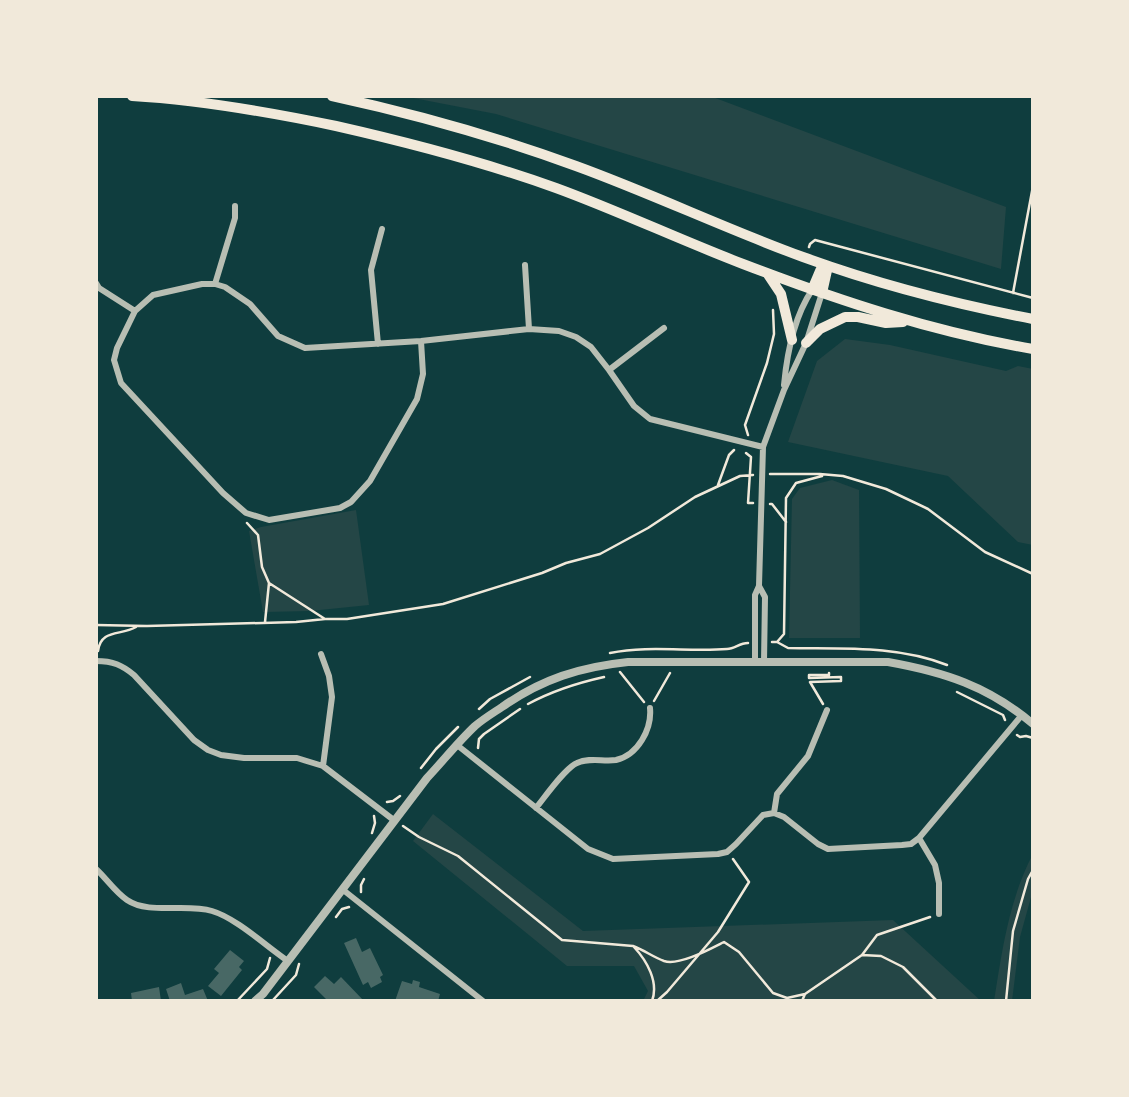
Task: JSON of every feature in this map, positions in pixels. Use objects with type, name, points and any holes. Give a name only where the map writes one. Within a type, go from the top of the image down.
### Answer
[{"type":"main road","points":[[132,96],[204,103],[293,117],[445,152],[559,189],[817,292],[913,322],[1033,348]]},
{"type":"main road","points":[[332,96],[440,122],[537,152],[825,265],[916,292],[1033,319]]},
{"type":"main road","points":[[817,292],[825,265]]},
{"type":"main road","points":[[767,273],[781,294],[792,340]]},
{"type":"main road","points":[[806,343],[820,329],[845,317],[886,323],[913,322]]},
{"type":"street","points":[[215,284],[235,218],[235,206]]},
{"type":"street","points":[[378,344],[371,270],[382,229]]},
{"type":"street","points":[[526,265],[529,329]]},
{"type":"street","points":[[96,283],[99,288],[135,311]]},
{"type":"street","points":[[421,341],[423,374],[417,399],[370,481],[351,502],[340,508],[269,520],[246,513],[223,493],[121,383],[114,359],[135,311],[153,295],[202,284],[215,284],[225,287],[250,304],[278,336],[305,348],[421,341],[529,329],[559,331],[576,337],[590,347],[634,406],[650,419],[763,447]]},
{"type":"street","points":[[784,390],[787,356],[804,303],[817,292]]},
{"type":"street","points":[[760,662],[765,597],[759,586],[763,447],[784,390],[806,343],[817,292]]},
{"type":"street","points":[[609,370],[664,328]]},
{"type":"street","points":[[321,654],[329,676],[332,697],[323,766]]},
{"type":"street","points":[[97,661],[112,661],[134,675],[194,740],[208,750],[244,758],[297,758],[323,766],[395,821]]},
{"type":"street","points":[[255,1001],[427,778],[457,745],[478,724],[538,685],[569,673],[619,663],[888,662],[959,679],[994,696],[1033,724]]},
{"type":"street","points":[[536,808],[570,768],[578,763],[592,759],[616,760],[632,751],[645,736],[650,708]]},
{"type":"street","points":[[774,813],[777,794],[808,756],[827,710]]},
{"type":"street","points":[[457,745],[588,849],[612,859],[727,852],[763,815],[774,813],[784,817],[828,849],[911,844],[919,838],[1022,715]]},
{"type":"street","points":[[919,838],[936,865],[939,914]]},
{"type":"street","points":[[96,869],[128,901],[152,908],[198,908],[212,911],[227,917],[288,961]]},
{"type":"street","points":[[342,890],[483,1001]]},
{"type":"path","points":[[1013,293],[1033,187]]},
{"type":"path","points":[[744,451],[751,457],[748,502]]},
{"type":"path","points":[[96,625],[347,619],[443,604],[600,554],[648,528],[695,497],[740,476],[775,474],[843,476],[886,489],[928,509],[985,552],[1033,574]]},
{"type":"path","points":[[265,623],[269,583],[325,619]]},
{"type":"path","points":[[97,661],[99,642],[106,636],[128,632],[138,625]]},
{"type":"path","points":[[619,663],[620,674],[650,708],[670,671],[678,672]]},
{"type":"path","points":[[809,671],[829,671],[829,674],[809,675],[809,678],[841,677],[841,681],[810,681],[827,710]]},
{"type":"path","points":[[481,752],[478,748],[479,739],[484,734],[541,697],[573,684],[632,673]]},
{"type":"path","points":[[954,690],[1003,715],[1006,726]]},
{"type":"path","points":[[365,842],[376,823],[373,812]]},
{"type":"path","points":[[395,821],[419,837],[458,856],[562,940],[633,946],[666,962],[680,961],[724,942],[739,952],[773,993],[787,998],[805,994],[862,955],[877,935],[939,914]]},
{"type":"path","points":[[657,1001],[718,932],[749,882],[727,852]]},
{"type":"path","points":[[1006,1001],[1013,931],[1033,870]]},
{"type":"path","points":[[335,918],[342,909],[352,907],[362,891],[361,885],[365,877]]},
{"type":"path","points":[[633,946],[644,958],[652,976],[652,1001]]},
{"type":"path","points":[[237,1001],[267,969],[268,959],[275,952]]},
{"type":"path","points":[[862,955],[881,956],[903,967],[937,1001]]},
{"type":"path","points":[[272,1001],[296,975],[298,965],[306,956]]},
{"type":"path","points":[[802,1001],[805,994]]},
{"type":"shaded area","points":[[403,96],[710,96],[1006,207],[1001,269],[496,114]]},
{"type":"shaded area","points":[[845,339],[890,345],[1006,371],[1018,366],[1033,369],[1033,545],[1018,542],[948,476],[788,442],[817,361]]},
{"type":"shaded area","points":[[832,480],[859,490],[860,638],[789,638],[792,499],[800,488]]},
{"type":"shaded area","points":[[356,510],[369,605],[263,612],[249,531]]},
{"type":"shaded area","points":[[433,814],[583,931],[893,920],[981,1001],[643,1001],[648,991],[634,966],[567,966],[413,841]]},
{"type":"shaded area","points":[[1033,854],[1033,890],[1020,937],[1012,1001],[994,1001],[1012,907]]},
{"type":"building","points":[[356,938],[362,952],[370,948],[383,975],[380,977],[382,982],[371,988],[368,982],[363,985],[344,943]]},
{"type":"building","points":[[230,950],[244,961],[239,967],[242,970],[221,996],[208,986],[219,973],[214,969]]},
{"type":"building","points":[[325,976],[334,984],[341,977],[364,1001],[328,1001],[314,987]]},
{"type":"building","points":[[413,980],[420,982],[419,987],[440,994],[438,1001],[395,1001],[402,981],[412,984]]},
{"type":"building","points":[[181,983],[185,995],[203,989],[208,1001],[170,1001],[166,989]]},
{"type":"building","points":[[159,987],[161,1001],[132,1001],[131,993]]}]
